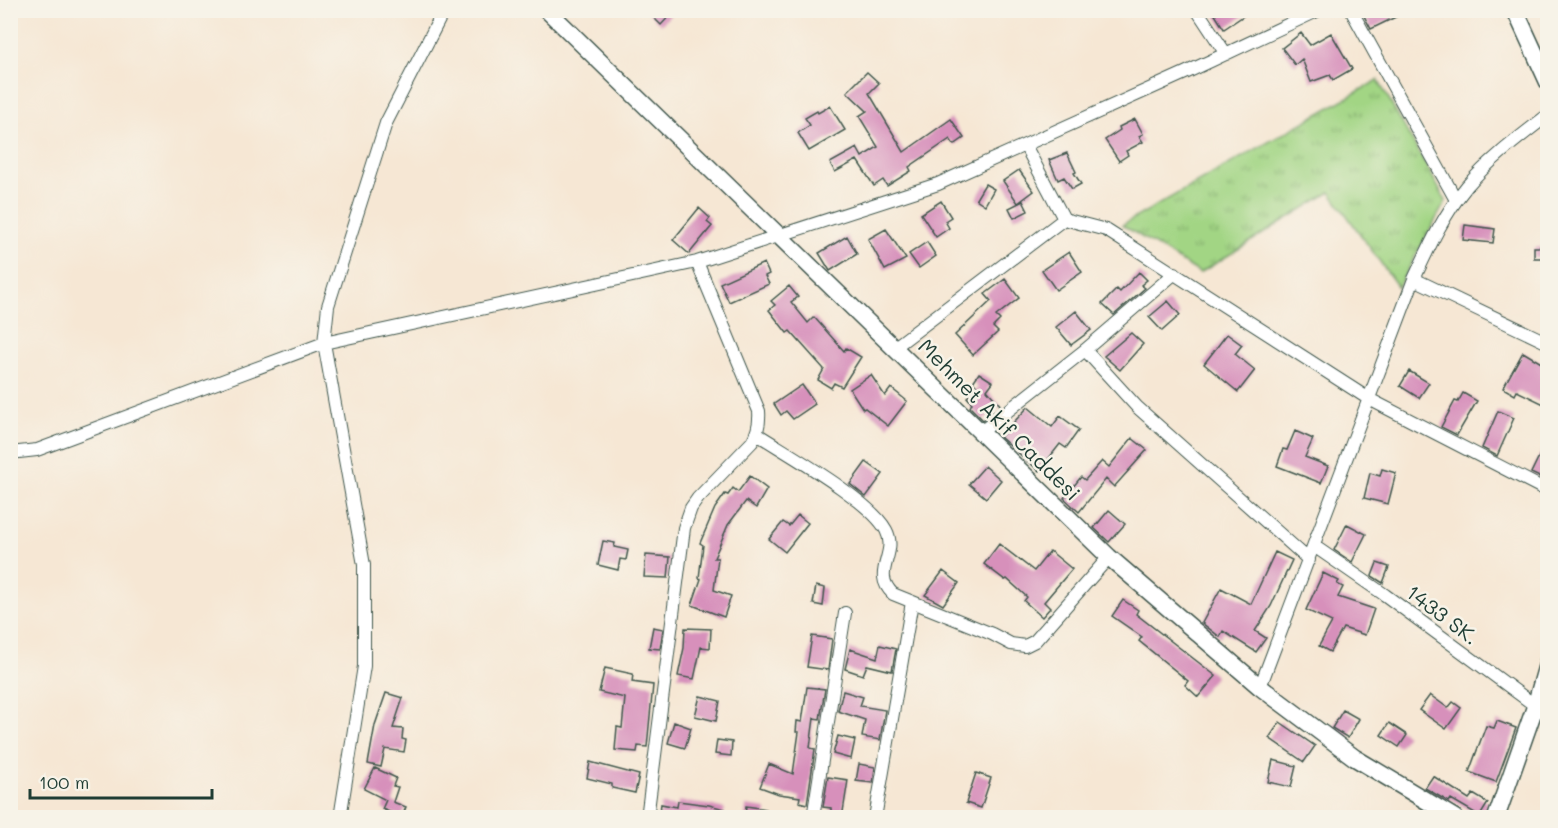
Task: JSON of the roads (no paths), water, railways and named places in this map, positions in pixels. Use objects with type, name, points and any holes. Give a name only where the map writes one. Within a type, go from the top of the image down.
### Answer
[{"type":"street","points":[[340,818],[364,666],[364,565],[324,343],[328,306],[386,123],[444,10]]},
{"type":"street","name":"Mehmet Akif Caddesi","points":[[547,10],[1109,557],[1260,687],[1355,758],[1455,818]]},
{"type":"street","points":[[1197,10],[1226,54]]},
{"type":"street","points":[[10,453],[38,450],[324,343],[697,262],[938,184],[1319,10]]},
{"type":"street","points":[[1351,10],[1456,200]]},
{"type":"street","points":[[1515,10],[1548,82]]},
{"type":"street","points":[[1260,687],[1414,279],[1433,238],[1456,200],[1481,171],[1548,115]]},
{"type":"street","points":[[1025,145],[1064,219],[1106,230],[1369,399],[1548,491]]},
{"type":"street","points":[[895,347],[1064,219]]},
{"type":"street","points":[[647,818],[684,528],[698,498],[752,442],[759,426],[759,411],[697,262]]},
{"type":"street","points":[[981,432],[1085,350],[1174,273]]},
{"type":"street","points":[[1414,279],[1548,343]]},
{"type":"street","points":[[1085,350],[1137,407],[1309,560]]},
{"type":"street","points":[[757,434],[847,493],[880,521],[889,535],[890,550],[883,571],[885,583],[893,594],[1011,644],[1025,646],[1035,641],[1109,557]]},
{"type":"street","name":"1433 SK.","points":[[1314,546],[1385,595],[1541,711]]},
{"type":"street","points":[[875,818],[912,602]]},
{"type":"street","points":[[813,818],[845,613]]},
{"type":"street","points":[[1496,818],[1541,711],[1548,661]]}]
